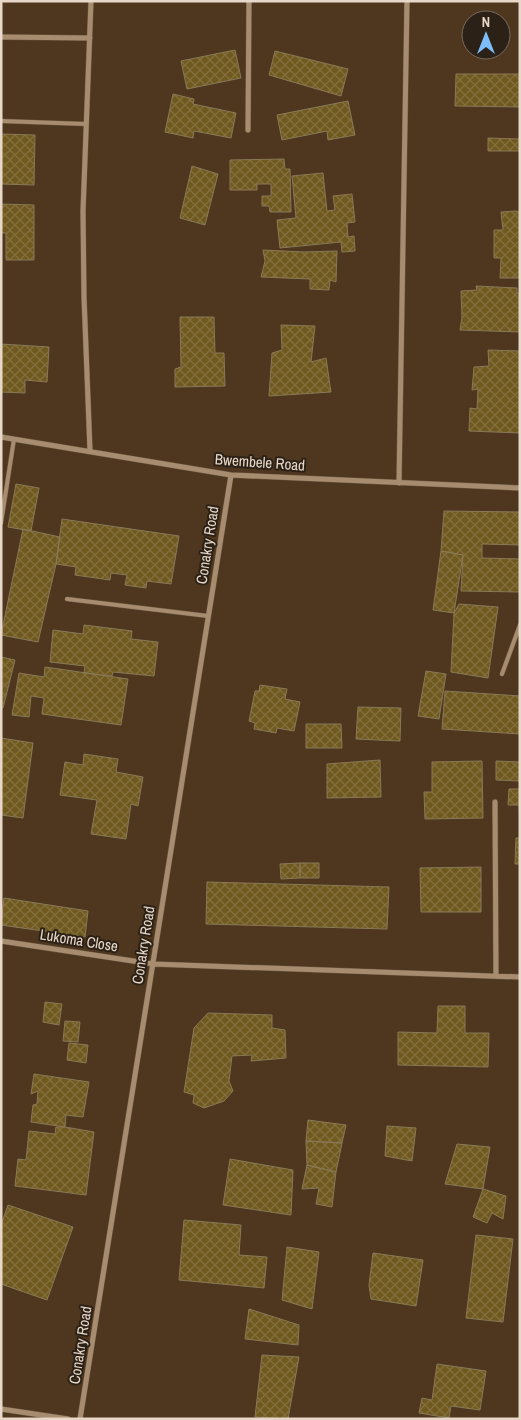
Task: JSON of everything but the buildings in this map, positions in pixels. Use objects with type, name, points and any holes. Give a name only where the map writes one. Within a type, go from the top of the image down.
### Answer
[{"type":"street","points":[[90,451],[84,297],[83,210],[91,1]]},
{"type":"street","points":[[248,130],[249,1]]},
{"type":"street","points":[[399,483],[407,1]]},
{"type":"street","points":[[1,37],[90,38]]},
{"type":"street","name":"Bwembele Road","points":[[1,437],[231,475],[520,488]]},
{"type":"street","name":"Conakry Road","points":[[80,1419],[231,475]]},
{"type":"street","points":[[495,802],[496,976]]},
{"type":"street","name":"Lukoma Close","points":[[1,941],[153,964],[520,976]]},
{"type":"street","points":[[1,1409],[68,1419]]},
{"type":"lane","points":[[1,121],[86,124]]},
{"type":"lane","points":[[1,524],[14,439]]},
{"type":"lane","points":[[67,599],[208,616]]},
{"type":"lane","points":[[502,674],[520,625]]}]
